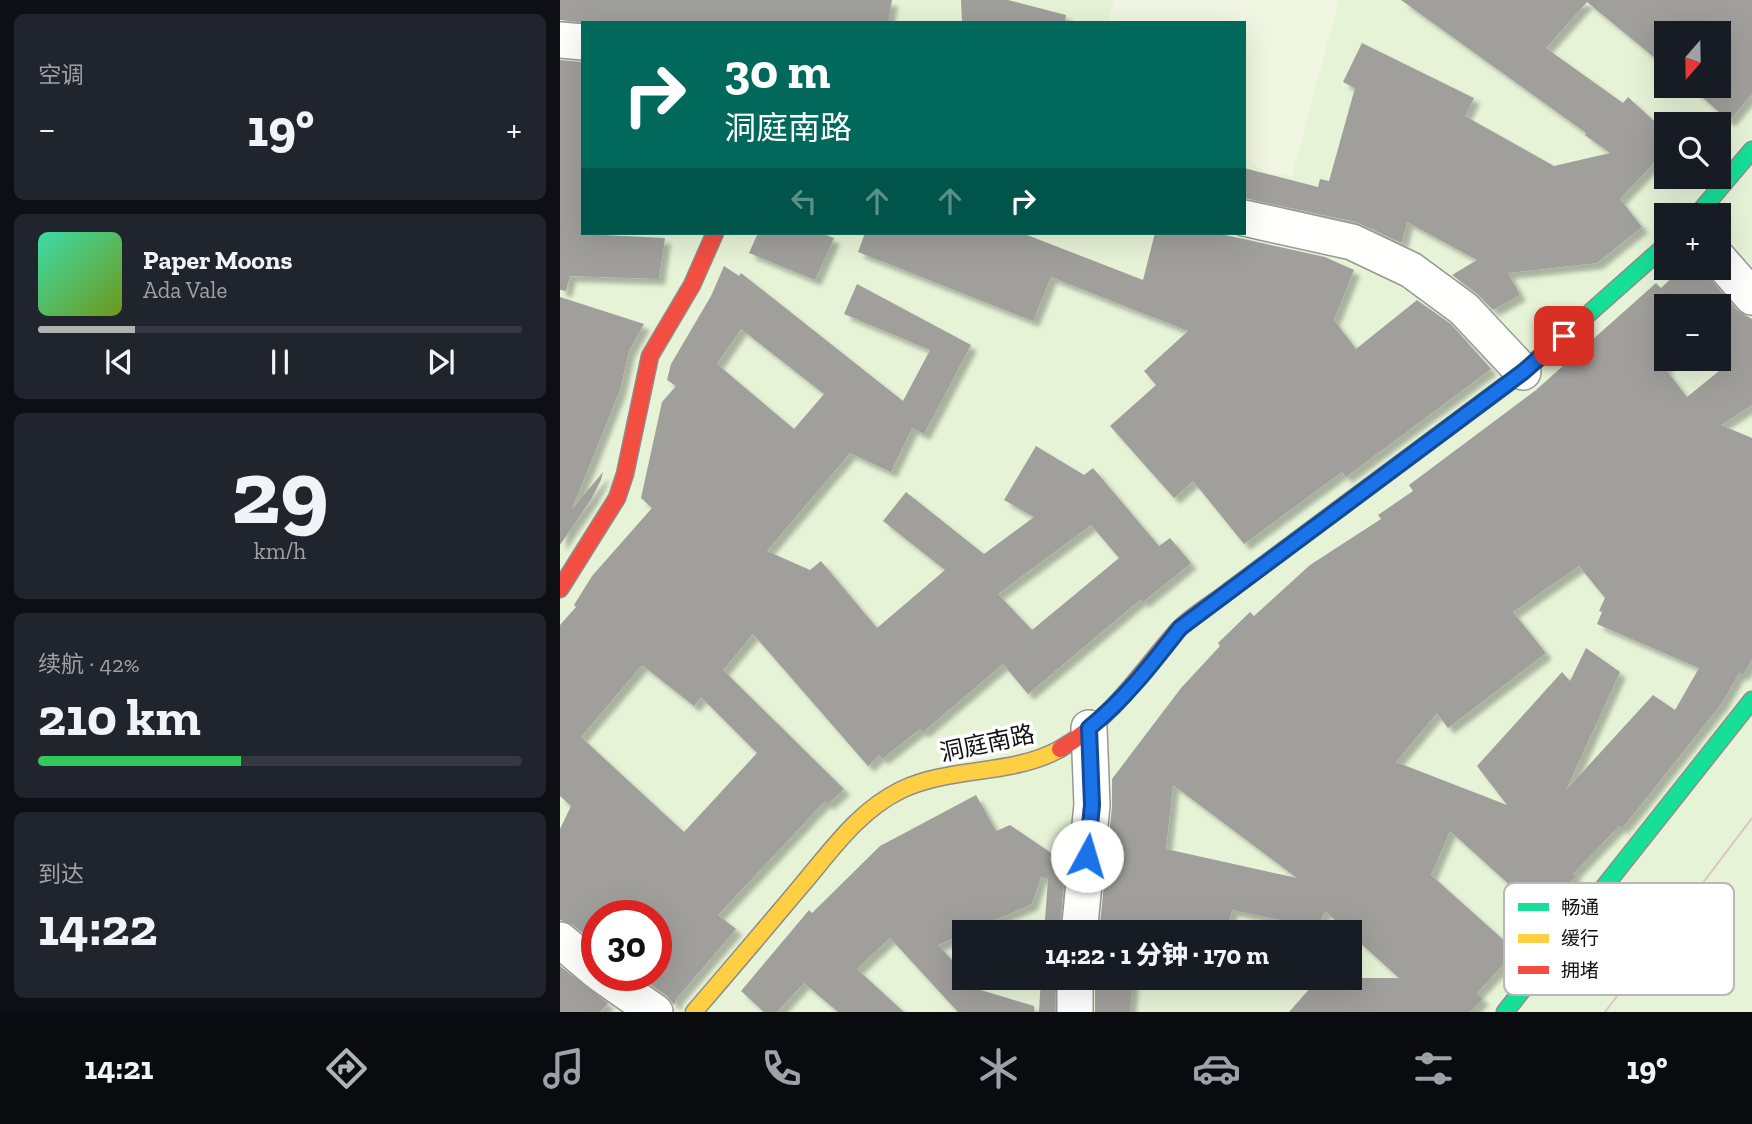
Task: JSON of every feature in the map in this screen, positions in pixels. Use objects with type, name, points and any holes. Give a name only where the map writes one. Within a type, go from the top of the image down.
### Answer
[{"type":"main road","points":[[1707,203],[1752,150]]},
{"type":"main road","points":[[560,589],[581,551],[611,512],[626,473],[650,356],[692,285],[714,235]]},
{"type":"main road","name":"洞庭南路","points":[[694,1012],[850,828],[885,799],[933,777],[1031,761],[1071,743],[1110,711],[1142,677],[1180,628],[1523,372],[1654,256]]},
{"type":"main road","points":[[1607,883],[1752,700]]},
{"type":"main road","points":[[1505,1012],[1518,995]]},
{"type":"street","points":[[560,40],[581,42]]},
{"type":"street","points":[[1246,218],[1352,242],[1411,270],[1464,309],[1523,372]]},
{"type":"street","points":[[1731,273],[1752,297]]},
{"type":"street","points":[[1080,920],[1092,805],[1089,728]]},
{"type":"street","points":[[560,940],[581,958]]},
{"type":"street","points":[[1075,990],[1075,1012]]},
{"type":"street","points":[[625,991],[655,1012]]},
{"type":"green space","points":[[560,0],[1752,0],[1752,1012],[560,1012]]},
{"type":"green space","points":[[1114,0],[1339,0],[1292,176],[1266,173],[1246,158],[1246,21],[1109,21]]},
{"type":"building","points":[[560,0],[892,0],[888,21],[581,22],[560,20]]},
{"type":"building","points":[[961,0],[1008,0],[1066,15],[1065,21],[962,21]]},
{"type":"building","points":[[1401,0],[1752,0],[1752,94],[1731,119],[1731,112],[1719,112],[1703,98],[1731,98],[1731,21],[1654,21],[1654,57],[1587,2],[1546,48],[1623,103],[1628,97],[1654,121],[1654,163],[1620,199],[1642,227],[1597,263],[1508,273],[1520,295],[1493,310],[1452,275],[1477,260],[1407,222],[1402,243],[1356,222],[1246,198],[1246,169],[1318,187],[1320,179],[1329,181],[1355,88],[1343,82],[1362,43],[1474,98],[1465,116],[1554,166],[1610,153],[1585,135],[1586,133]]},
{"type":"building","points":[[560,60],[581,62],[581,235],[665,238],[659,279],[570,276],[566,291],[560,290]]},
{"type":"building","points":[[757,235],[826,235],[834,238],[815,280],[749,253]]},
{"type":"building","points":[[864,235],[1027,235],[1143,280],[1154,235],[1225,235],[1325,257],[1354,270],[1334,320],[1356,349],[1417,300],[1451,324],[1491,369],[1346,477],[1342,472],[1244,544],[1193,481],[1174,498],[1110,426],[1156,385],[1144,371],[1188,331],[1051,277],[1033,321],[858,252]]},
{"type":"building","points":[[724,266],[739,276],[741,273],[903,401],[930,350],[844,314],[857,284],[971,345],[924,434],[912,428],[891,472],[850,453],[767,551],[810,570],[821,561],[877,628],[945,570],[883,521],[906,492],[984,554],[1034,517],[1004,500],[1036,446],[1084,475],[1093,468],[1159,546],[1170,538],[1191,563],[1143,602],[1141,599],[1028,694],[1003,664],[923,732],[920,729],[882,759],[879,755],[868,766],[753,634],[723,670],[844,789],[828,804],[825,801],[718,915],[736,929],[677,998],[674,1005],[660,991],[672,991],[672,900],[581,900],[581,932],[560,920],[560,829],[571,806],[560,796],[560,625],[576,607],[574,605],[592,576],[652,508],[641,498],[662,402],[676,386],[667,380],[671,364],[711,296]],"holes":[[[741,329],[824,394],[794,429],[717,364]],[[1091,525],[1119,558],[1032,630],[998,594]],[[642,665],[694,706],[701,697],[757,753],[684,832],[581,737]]]},
{"type":"building","points":[[1669,280],[1711,280],[1723,294],[1654,294],[1654,371],[1667,371],[1687,397],[1719,371],[1731,371],[1731,303],[1752,319],[1752,405],[1721,425],[1752,438],[1752,659],[1743,675],[1739,673],[1722,703],[1629,820],[1622,828],[1619,826],[1573,874],[1576,876],[1570,883],[1508,883],[1450,831],[1431,875],[1504,940],[1504,964],[1477,993],[1483,999],[1470,1012],[1289,1012],[1308,990],[1362,990],[1362,978],[1399,978],[1362,944],[1362,920],[1335,920],[1325,911],[1321,920],[1280,920],[1232,910],[1229,920],[1100,920],[1112,807],[1112,779],[1181,688],[1220,646],[1218,643],[1250,612],[1254,616],[1310,565],[1381,519],[1378,515],[1413,491],[1409,485],[1536,390],[1656,283],[1661,288]],"holes":[[[1579,566],[1605,598],[1597,624],[1699,668],[1675,710],[1653,695],[1566,790],[1620,672],[1586,648],[1570,681],[1562,672],[1477,766],[1507,805],[1396,762],[1437,713],[1448,728],[1546,653],[1513,612]],[[1173,785],[1297,878],[1166,849]]]},
{"type":"building","points":[[560,297],[644,324],[629,351],[620,390],[572,509],[603,472],[601,480],[560,545]]},
{"type":"building","points":[[976,795],[996,831],[1010,825],[1066,863],[1060,920],[1045,920],[1048,879],[1041,877],[1032,904],[995,920],[952,920],[952,939],[938,945],[952,960],[952,990],[981,990],[1034,1006],[1034,1012],[958,1012],[890,938],[857,969],[904,1012],[838,1012],[804,983],[777,1012],[764,1012],[741,991],[809,910],[812,913],[880,846]]},
{"type":"building","points":[[560,966],[581,982],[581,991],[592,991],[608,1003],[600,1012],[560,1012]]},
{"type":"building","points":[[1040,990],[1055,990],[1055,1012],[1039,1012]]},
{"type":"building","points":[[1095,990],[1132,990],[1130,1012],[1095,1012]]},
{"type":"tram line","points":[[1703,883],[1752,818]]},
{"type":"tram line","points":[[1605,1012],[1618,995]]},
{"type":"traffic: fast","points":[[1707,203],[1752,150]]},
{"type":"traffic: fast","points":[[1230,590],[1523,372],[1654,256]]},
{"type":"traffic: fast","points":[[1607,883],[1752,700]]},
{"type":"traffic: fast","points":[[1505,1012],[1518,995]]},
{"type":"traffic: slow","points":[[694,1012],[846,833],[871,809],[901,790],[920,782],[1001,768],[1041,758],[1060,749]]},
{"type":"traffic: jam","points":[[560,589],[617,498],[625,474],[650,356],[692,285],[714,235]]},
{"type":"traffic: jam","points":[[1060,749],[1110,710],[1184,625],[1230,590]]},
{"type":"route","points":[[1087,856],[1092,805],[1089,728],[1110,711],[1142,677],[1180,628],[1523,372],[1564,336]]}]
